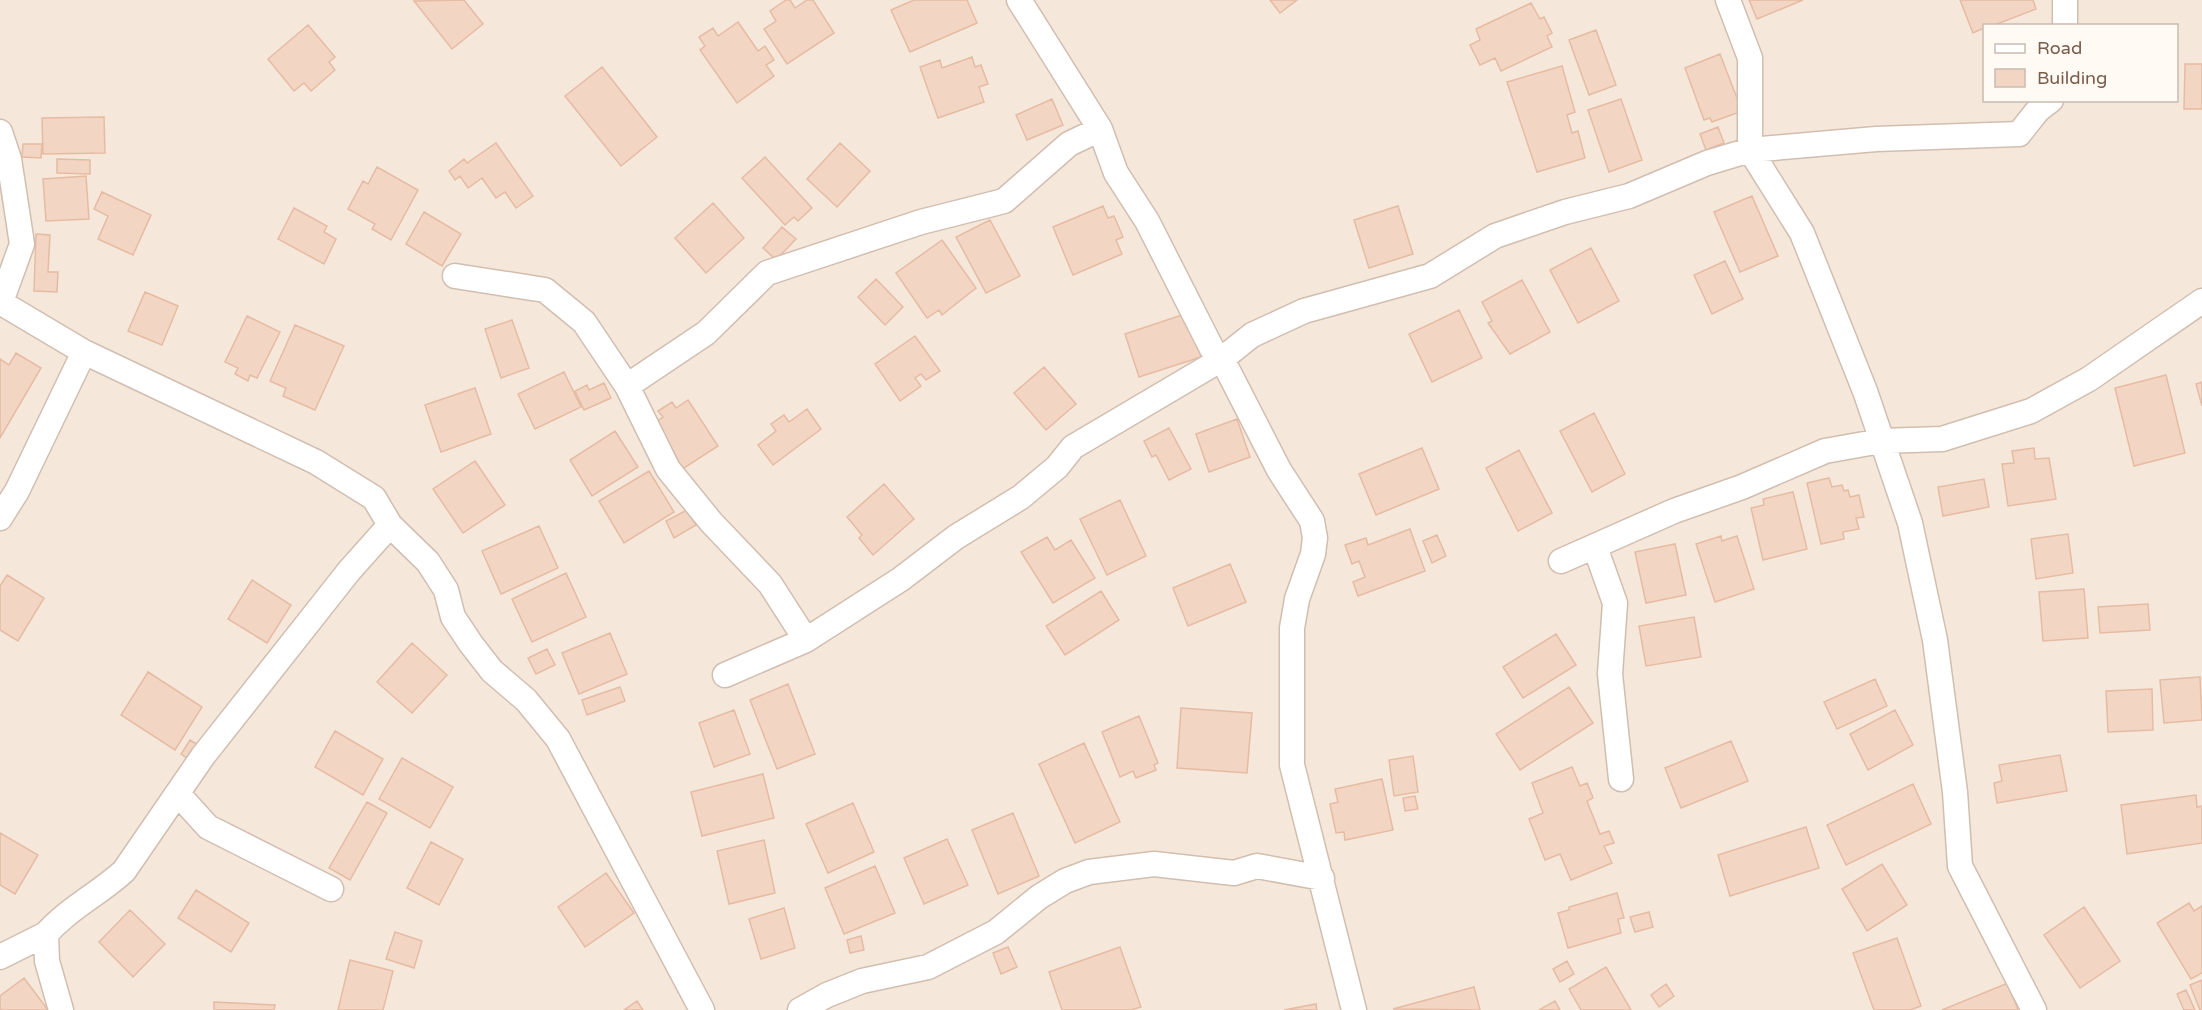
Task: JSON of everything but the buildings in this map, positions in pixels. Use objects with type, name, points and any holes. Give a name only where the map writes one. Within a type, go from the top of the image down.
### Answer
[{"type":"street","points":[[1019,0],[1100,129],[1116,173],[1147,221],[1212,348],[1222,359],[1279,470],[1312,521],[1315,538],[1313,554],[1296,599],[1292,628],[1292,765],[1354,1010]]},
{"type":"street","points":[[1728,0],[1750,57],[1750,150],[1802,233],[1834,309],[1910,523],[1935,640],[1955,792],[1960,866],[2034,1010]]},
{"type":"street","points":[[2065,0],[2065,24]]},
{"type":"street","points":[[725,675],[806,640],[901,579],[956,537],[1021,497],[1057,467],[1072,447],[1222,359],[1251,334],[1304,311],[1430,276],[1496,236],[1565,212],[1629,196],[1707,163],[1750,150],[1876,139],[2019,134],[2038,110],[2048,102]]},
{"type":"street","points":[[627,386],[706,333],[767,273],[921,222],[1004,201],[1069,144],[1100,129]]},
{"type":"street","points":[[0,132],[9,159],[22,244],[0,302],[84,352],[341,476],[374,498],[390,525],[428,562],[446,590],[453,617],[471,644],[492,671],[526,700],[558,739],[702,1010]]},
{"type":"street","points":[[455,276],[545,290],[584,322],[627,386],[668,470],[711,522],[770,584],[806,640]]},
{"type":"street","points":[[1561,561],[1674,511],[1742,487],[1825,452],[1881,441],[1942,439],[2031,411],[2089,379],[2202,301]]},
{"type":"street","points":[[0,518],[17,491],[84,352]]},
{"type":"street","points":[[0,957],[46,934],[63,915],[109,885],[123,871],[210,747],[349,571],[390,525]]},
{"type":"street","points":[[1595,547],[1615,603],[1610,674],[1621,779]]},
{"type":"street","points":[[178,794],[208,827],[331,889]]},
{"type":"street","points":[[800,1010],[827,995],[862,981],[928,967],[996,932],[1039,897],[1065,881],[1089,872],[1154,864],[1234,873],[1257,866],[1322,878]]},
{"type":"street","points":[[46,934],[48,961],[61,1010]]},
{"type":"shaded area","points":[[0,0],[2202,0],[2202,1010],[0,1010]]}]
